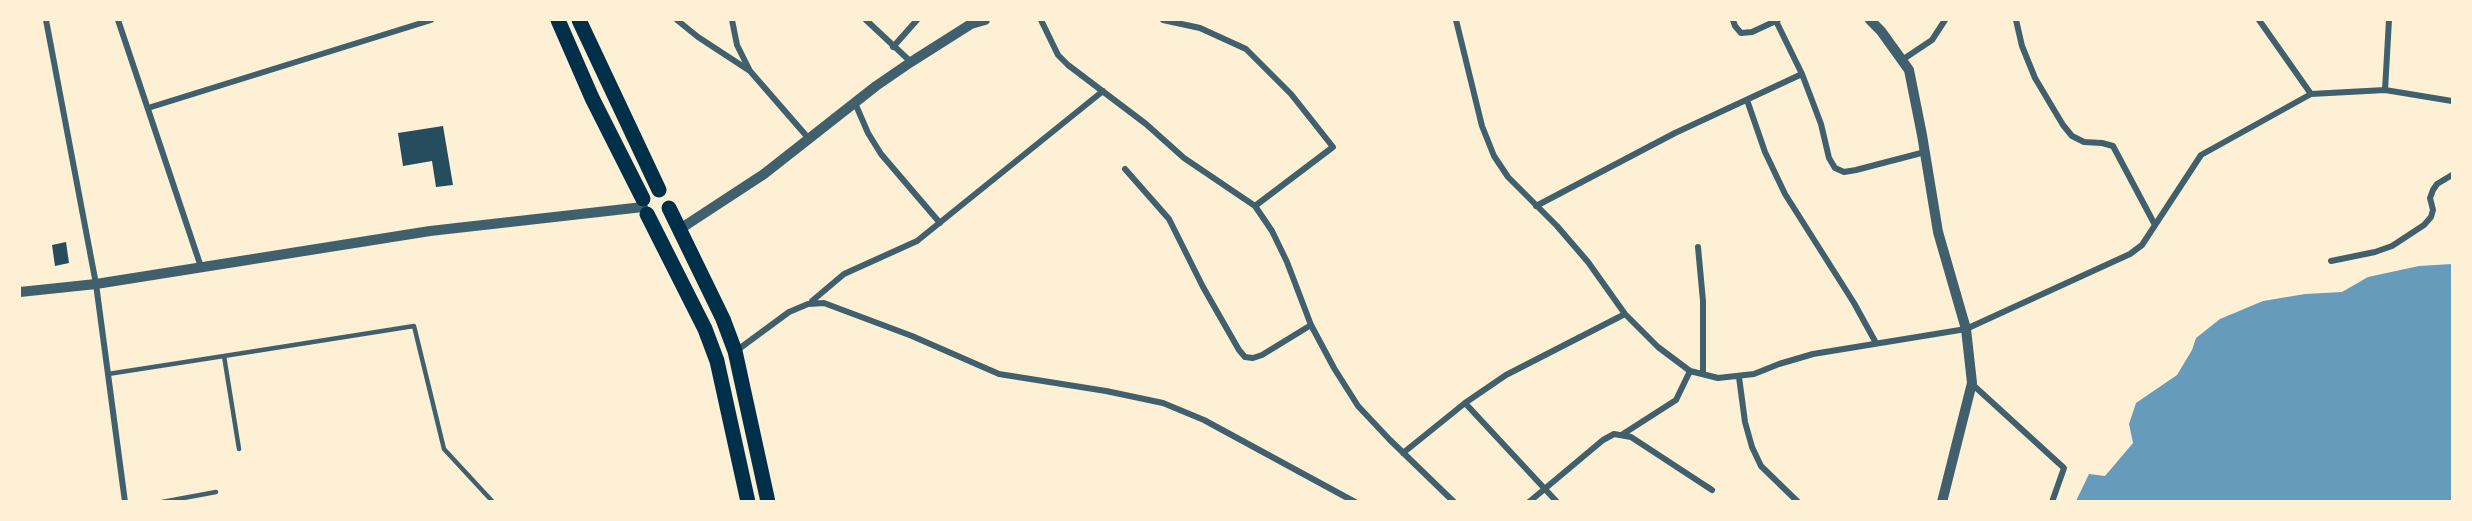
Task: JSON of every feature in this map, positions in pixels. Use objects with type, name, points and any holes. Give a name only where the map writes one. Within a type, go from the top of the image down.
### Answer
[{"type":"main road","points":[[558,20],[592,98],[705,329],[717,361],[748,501]]},
{"type":"main road","points":[[579,20],[659,190],[668,196],[669,208],[723,319],[735,351],[768,501]]},
{"type":"main road","points":[[644,206],[649,191],[659,190]]},
{"type":"main road","points":[[644,206],[660,216],[669,208]]},
{"type":"street","points":[[56,20],[46,21],[96,284],[125,501]]},
{"type":"street","points":[[118,20],[201,267]]},
{"type":"street","points":[[148,108],[431,20]]},
{"type":"street","points":[[677,20],[698,37],[750,71]]},
{"type":"street","points":[[732,20],[737,45],[750,71],[810,140]]},
{"type":"street","points":[[866,20],[911,62]]},
{"type":"street","points":[[893,47],[917,20]]},
{"type":"street","points":[[680,229],[728,200],[911,62],[962,30],[985,20]]},
{"type":"street","points":[[1041,20],[1058,55],[1146,124],[1184,158],[1254,206],[1272,231],[1287,262],[1311,325],[1358,406],[1454,501]]},
{"type":"street","points":[[1163,20],[1200,28],[1246,49],[1291,94],[1334,147],[1254,206]]},
{"type":"street","points":[[1456,20],[1482,126],[1494,156],[1508,177],[1588,262],[1625,314],[1658,347],[1690,371],[1718,378],[1754,374],[1813,354],[1966,329],[2130,254],[2142,245],[2201,155],[2312,94],[2385,90],[2452,101]]},
{"type":"street","points":[[1733,20],[1742,33],[1752,32],[1777,20],[1803,74],[1821,124],[1829,158],[1835,168],[1844,172],[1856,170],[1925,152]]},
{"type":"street","points":[[1870,20],[1881,31],[1909,70],[1938,232],[1966,329],[1972,383],[1942,501]]},
{"type":"street","points":[[1902,60],[1932,40],[1945,20]]},
{"type":"street","points":[[2016,20],[2022,46],[2035,78],[2063,126],[2072,136],[2084,142],[2102,142],[2113,146],[2155,225]]},
{"type":"street","points":[[2259,20],[2312,94]]},
{"type":"street","points":[[2385,90],[2389,20]]},
{"type":"street","points":[[1536,206],[1675,133],[1803,74]]},
{"type":"street","points":[[1103,91],[917,241],[844,274],[812,301],[824,303],[912,336],[999,374],[1106,391],[1163,403],[1204,420],[1355,501]]},
{"type":"street","points":[[1747,100],[1765,152],[1785,194],[1854,303],[1876,343]]},
{"type":"street","points":[[855,103],[868,133],[882,154],[940,223]]},
{"type":"street","points":[[1125,170],[1169,219],[1203,287],[1245,357],[1253,358],[1262,355],[1311,325]]},
{"type":"street","points":[[2331,261],[2392,246],[2424,225],[2431,217],[2433,210],[2430,198],[2433,190],[2437,184],[2452,175]]},
{"type":"street","points":[[20,292],[96,284],[430,231],[644,206]]},
{"type":"street","points":[[1698,247],[1702,301],[1703,374]]},
{"type":"street","points":[[735,351],[789,312],[808,304],[824,303]]},
{"type":"street","points":[[1403,453],[1466,403],[1506,375],[1625,314]]},
{"type":"street","points":[[1623,434],[1676,400],[1690,371]]},
{"type":"street","points":[[1739,377],[1745,422],[1752,447],[1761,466],[1798,501]]},
{"type":"street","points":[[1972,383],[2064,468],[2052,501]]},
{"type":"street","points":[[1466,403],[1557,501]]},
{"type":"street","points":[[1529,501],[1603,440],[1614,434],[1623,434],[1666,458],[1712,490]]},
{"type":"lane","points":[[108,374],[414,326],[444,449],[494,501]]},
{"type":"lane","points":[[224,357],[239,449]]},
{"type":"lane","points":[[162,501],[216,492]]},
{"type":"water","points":[[2452,264],[2452,501],[2076,501],[2089,474],[2105,476],[2133,443],[2129,424],[2136,403],[2177,375],[2192,350],[2196,338],[2220,319],[2263,301],[2305,294],[2342,292],[2368,277],[2419,266]]},
{"type":"building","points":[[443,126],[453,185],[436,187],[432,161],[403,166],[398,133]]},
{"type":"building","points":[[66,242],[69,263],[55,266],[52,245]]}]
